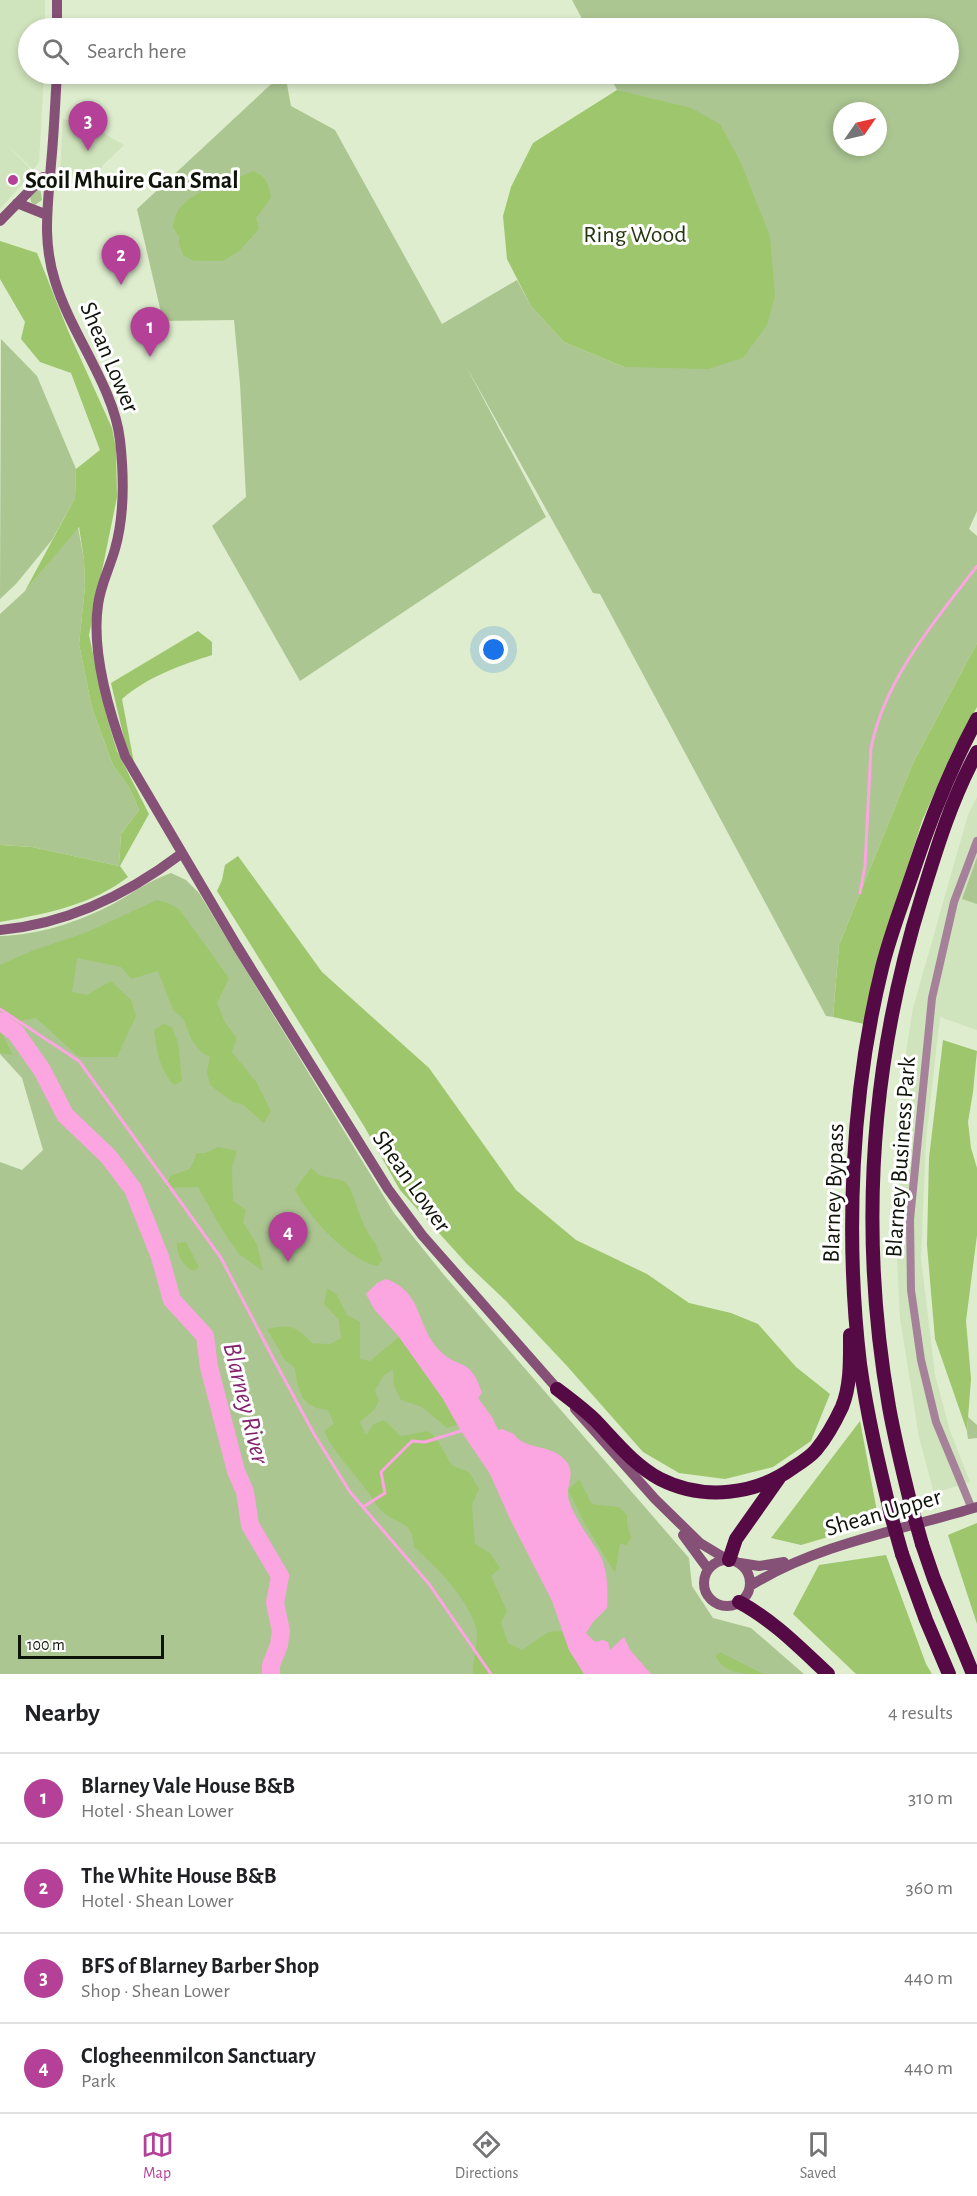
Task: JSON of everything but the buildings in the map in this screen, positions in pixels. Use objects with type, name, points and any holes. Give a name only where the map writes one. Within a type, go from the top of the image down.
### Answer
[{"type":"highway","name":"Blarney Bypass","points":[[949,1674],[902,1554],[873,1437],[860,1363],[851,1222],[858,1113],[868,1038],[882,968],[929,823],[959,752],[977,719]]},
{"type":"highway","name":"Blarney Bypass","points":[[973,1674],[922,1544],[889,1408],[874,1273],[872,1204],[877,1112],[899,972],[939,841],[977,752]]},
{"type":"highway","points":[[557,1389],[594,1419],[641,1467],[671,1483],[705,1492],[731,1492],[761,1485],[780,1477],[816,1451],[842,1408],[848,1389],[851,1222]]},
{"type":"highway","points":[[731,1560],[736,1539],[780,1477]]},
{"type":"highway","points":[[739,1602],[769,1621],[828,1674]]},
{"type":"main road","points":[[57,0],[57,18]]},
{"type":"main road","name":"Shean Lower","points":[[56,84],[46,215],[47,252],[55,283],[77,336],[101,382],[117,422],[120,440],[123,495],[120,525],[115,551],[98,603],[96,620],[104,683],[114,726],[125,756],[181,854],[404,1213],[655,1499],[700,1543],[731,1560]]},
{"type":"main road","points":[[0,222],[43,177],[50,179]]},
{"type":"main road","points":[[17,203],[46,215]]},
{"type":"main road","points":[[0,930],[42,924],[89,909],[118,894],[181,854]]},
{"type":"main road","name":"Shean Lower","points":[[655,1499],[708,1569]]},
{"type":"main road","name":"Shean Upper","points":[[731,1560],[759,1566],[802,1558],[975,1508]]},
{"type":"main road","name":"Shean Upper","points":[[750,1586],[773,1571],[802,1558]]},
{"type":"main road","points":[[731,1560],[747,1571],[750,1586],[748,1592],[733,1605],[720,1605],[709,1596],[704,1585],[708,1569],[717,1562],[731,1560]]},
{"type":"street","name":"Blarney Business Park","points":[[975,1508],[936,1422],[921,1360],[911,1290],[910,1220],[932,998],[954,902],[977,841]]},
{"type":"shaded area","points":[[0,0],[45,0],[45,18],[18,18],[18,84],[43,84],[39,162],[33,170],[2,139],[33,172],[0,209]]},
{"type":"shaded area","points":[[572,0],[977,0],[977,511],[969,529],[977,536],[977,643],[913,763],[839,945],[833,1017],[826,1016],[600,594],[593,593],[466,366],[546,517],[300,681],[212,526],[246,497],[234,320],[163,321],[137,209],[271,84],[287,84],[291,106],[335,130],[442,324],[517,280],[531,306],[564,342],[624,367],[652,100],[617,90],[614,84],[959,84],[959,18],[582,18]]},
{"type":"shaded area","points":[[63,119],[95,128],[124,145],[103,165],[97,179],[85,174],[60,174]]},
{"type":"shaded area","points":[[40,187],[42,200],[35,205],[31,202],[30,197]]},
{"type":"shaded area","points":[[1,339],[37,376],[76,469],[75,498],[52,540],[16,584],[0,599]]},
{"type":"shaded area","points":[[78,527],[84,560],[85,587],[79,644],[92,708],[113,765],[130,789],[139,810],[121,834],[119,866],[32,847],[0,845],[0,614],[25,591]]},
{"type":"shaded area","points":[[977,797],[977,1030],[940,1017],[926,1139],[921,1258],[935,1375],[950,1431],[970,1482],[934,1493],[919,1437],[900,1318],[897,1256],[903,1071],[913,1008],[968,815]]},
{"type":"shaded area","points":[[977,857],[977,904],[962,899]]},
{"type":"shaded area","points":[[171,873],[186,880],[199,893],[394,1213],[444,1275],[689,1558],[692,1586],[713,1618],[751,1628],[804,1674],[0,1674],[0,1162],[22,1170],[43,1150],[22,1078],[0,1054],[0,936],[29,933],[72,922],[113,904],[148,883]]},
{"type":"shaded area","points":[[386,1279],[407,1292],[431,1340],[439,1350],[473,1373],[482,1393],[478,1398],[492,1417],[498,1430],[502,1429],[514,1434],[525,1443],[560,1455],[566,1461],[570,1471],[569,1501],[599,1553],[607,1580],[607,1608],[586,1633],[595,1642],[603,1640],[608,1642],[610,1650],[624,1637],[630,1650],[651,1674],[584,1674],[569,1650],[552,1601],[490,1474],[443,1399],[399,1337],[374,1309],[366,1294],[377,1283]]},
{"type":"shaded area","points":[[968,1417],[977,1425],[977,1438],[968,1439]]},
{"type":"green space","name":"Ring Wood","points":[[617,90],[691,108],[720,124],[741,163],[770,236],[775,295],[767,325],[743,358],[708,369],[624,367],[564,342],[531,306],[507,259],[503,216],[511,187],[533,143]]},
{"type":"green space","points":[[253,171],[266,181],[271,198],[256,218],[259,229],[239,251],[223,261],[194,261],[183,255],[179,237],[173,227],[175,216],[185,202],[223,177],[232,180]]},
{"type":"green space","points":[[0,241],[37,253],[69,333],[112,428],[116,448],[117,497],[89,635],[107,718],[117,751],[149,814],[120,866],[128,877],[99,895],[67,907],[0,922],[0,845],[32,847],[119,866],[121,834],[139,810],[130,789],[113,765],[92,708],[79,644],[85,587],[79,527],[25,591],[75,498],[76,469],[100,450],[71,373],[40,362],[21,339],[25,322],[0,279]]},
{"type":"green space","points":[[198,631],[212,642],[212,655],[153,678],[122,699],[134,763],[126,747],[111,683]]},
{"type":"green space","points":[[977,643],[977,707],[953,751],[922,821],[874,973],[864,1024],[833,1017],[839,945],[913,763]]},
{"type":"green space","points":[[238,856],[322,972],[429,1068],[516,1190],[576,1240],[647,1274],[689,1303],[731,1313],[758,1324],[796,1367],[830,1394],[811,1441],[773,1467],[725,1479],[679,1473],[643,1452],[567,1366],[506,1301],[467,1264],[400,1190],[364,1126],[217,891],[225,865]]},
{"type":"green space","points":[[157,900],[179,909],[229,978],[217,1003],[225,1023],[237,1038],[232,1052],[257,1083],[271,1111],[264,1123],[242,1104],[233,1102],[210,1085],[207,1072],[210,1057],[202,1053],[191,1039],[184,1020],[173,1010],[158,971],[131,979],[121,967],[77,958],[72,992],[87,995],[111,981],[131,1000],[136,1016],[117,1057],[79,1057],[36,1018],[0,1025],[0,965],[34,950],[85,933]]},
{"type":"green space","points":[[163,1024],[172,1027],[178,1042],[182,1081],[174,1085],[162,1066],[156,1045],[154,1030]]},
{"type":"green space","points":[[0,1030],[13,1055],[0,1053]]},
{"type":"green space","points":[[943,1040],[977,1051],[968,1122],[971,1148],[977,1168],[977,1235],[966,1321],[971,1379],[967,1431],[935,1339],[927,1245],[929,1158]]},
{"type":"green space","points":[[218,1147],[237,1151],[232,1167],[233,1201],[246,1210],[243,1222],[257,1245],[263,1271],[239,1254],[198,1187],[166,1188],[170,1176],[190,1169],[197,1153],[205,1153]]},
{"type":"green space","points":[[311,1168],[319,1175],[344,1181],[350,1188],[361,1218],[382,1260],[378,1266],[367,1263],[342,1246],[308,1211],[295,1189]]},
{"type":"green space","points":[[186,1242],[199,1267],[193,1271],[183,1263],[178,1252],[177,1243]]},
{"type":"green space","points":[[327,1288],[337,1295],[347,1315],[360,1322],[360,1359],[370,1361],[399,1337],[443,1399],[457,1425],[447,1428],[422,1407],[401,1400],[394,1385],[393,1369],[383,1376],[375,1391],[379,1401],[374,1410],[360,1422],[366,1435],[374,1424],[384,1420],[401,1436],[428,1432],[435,1437],[452,1465],[469,1473],[479,1489],[472,1505],[475,1544],[490,1553],[500,1568],[491,1576],[507,1611],[501,1622],[508,1643],[522,1650],[548,1632],[562,1631],[569,1650],[584,1674],[473,1674],[477,1633],[466,1606],[441,1573],[414,1547],[413,1538],[407,1527],[380,1509],[338,1454],[324,1431],[334,1424],[328,1410],[312,1406],[302,1397],[295,1368],[285,1360],[267,1329],[292,1328],[312,1343],[330,1344],[341,1338],[339,1320],[324,1304]]},
{"type":"green space","points":[[860,1421],[879,1522],[801,1545],[771,1538]]},
{"type":"green space","points":[[579,1479],[592,1504],[619,1507],[627,1515],[631,1537],[627,1545],[620,1544],[615,1573],[585,1524],[568,1490]]},
{"type":"green space","points":[[977,1523],[977,1624],[948,1535]]},
{"type":"green space","points":[[886,1555],[926,1664],[932,1674],[856,1674],[793,1614],[819,1565]]},
{"type":"green space","points":[[720,1652],[763,1674],[729,1670],[719,1662],[716,1656]]},
{"type":"waterway","points":[[860,893],[865,866],[871,748],[878,722],[913,651],[977,566]]},
{"type":"waterway","points":[[0,1009],[79,1061],[221,1258],[314,1434],[350,1492],[429,1584],[491,1674]]},
{"type":"waterway","name":"Blarney River","points":[[0,1021],[16,1033],[42,1070],[65,1115],[108,1156],[133,1189],[160,1257],[172,1300],[205,1336],[209,1367],[236,1471],[245,1492],[250,1525],[280,1576],[275,1603],[281,1631],[279,1645],[271,1665],[271,1674]]},
{"type":"waterway","points":[[363,1507],[385,1493],[381,1472],[412,1441],[425,1442],[461,1431]]},
{"type":"place","name":"BFS of Blarney Barber Shop","points":[[88,151]]},
{"type":"place","name":"Scoil Mhuire Gan Smal","points":[[13,180]]},
{"type":"place","name":"The White House B&B","points":[[121,285]]},
{"type":"place","name":"Blarney Vale House B&B","points":[[150,357]]},
{"type":"place","name":"Clogheenmilcon Sanctuary","points":[[288,1262]]}]
